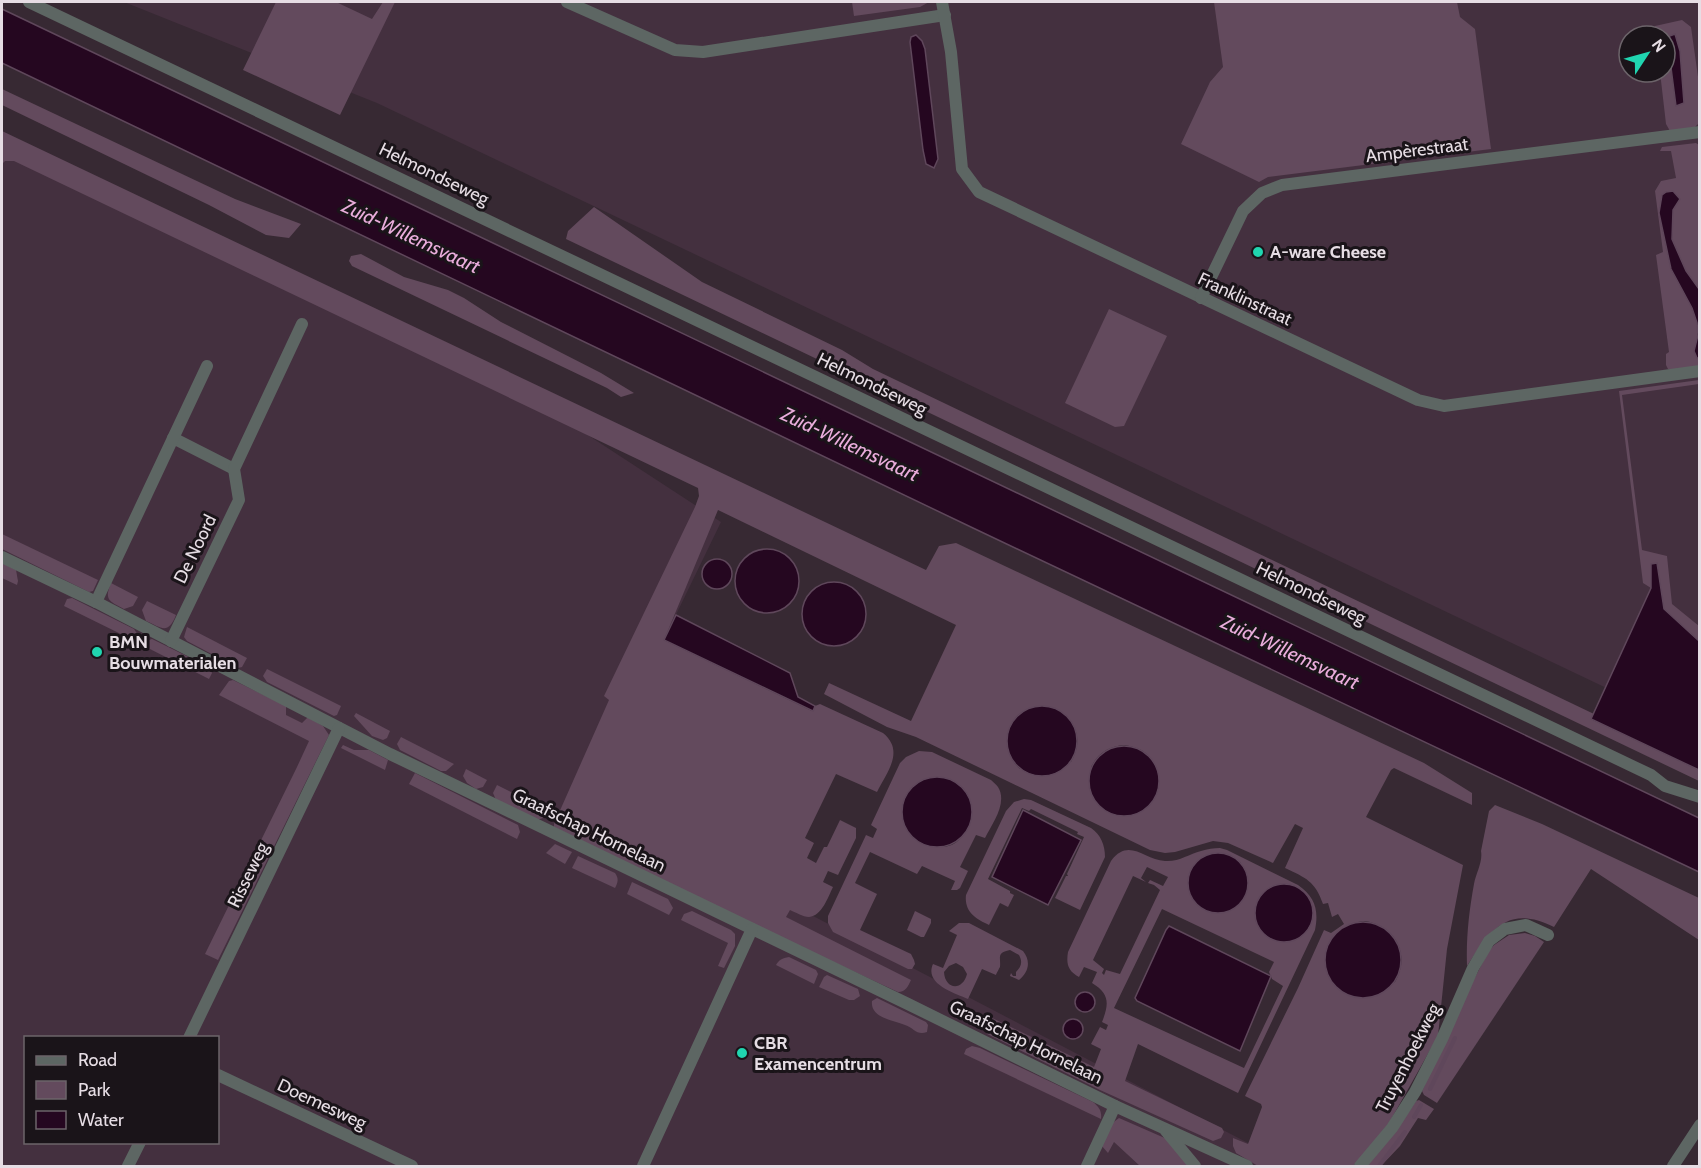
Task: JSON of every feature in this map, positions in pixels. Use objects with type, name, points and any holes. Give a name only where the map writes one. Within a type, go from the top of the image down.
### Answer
[{"type":"street","name":"Helmondseweg","points":[[29,2],[1651,775],[1665,786],[1700,796]]},
{"type":"street","points":[[567,2],[675,50],[703,52],[945,15]]},
{"type":"street","name":"Franklinstraat","points":[[942,2],[951,52],[963,169],[979,192],[1418,400],[1444,406],[1700,371]]},
{"type":"street","name":"Ampèrestraat","points":[[1201,298],[1243,212],[1262,193],[1282,185],[1700,132]]},
{"type":"street","points":[[173,438],[234,469],[302,324]]},
{"type":"street","points":[[96,602],[207,366]]},
{"type":"street","name":"De Noord","points":[[171,641],[239,500],[234,469]]},
{"type":"street","name":"Graafschap Hornelaan","points":[[2,557],[96,602],[339,728],[1115,1106],[1245,1166]]},
{"type":"street","name":"Risseweg","points":[[190,1036],[339,728]]},
{"type":"street","name":"Truyenhoekweg","points":[[1360,1167],[1392,1128],[1415,1092],[1442,1040],[1473,968],[1489,941],[1505,929],[1526,925],[1548,935]]},
{"type":"street","points":[[643,1167],[752,929]]},
{"type":"street","name":"Doemesweg","points":[[219,1075],[412,1167]]},
{"type":"street","points":[[1087,1167],[1115,1106]]},
{"type":"street","points":[[1673,1167],[1700,1125]]},
{"type":"street","name":"Graafschap Hornelaan","points":[[1163,1128],[1195,1167]]},
{"type":"street","points":[[128,1167],[140,1144]]},
{"type":"shaded area","points":[[124,2],[1699,2],[1699,732],[377,103]]},
{"type":"shaded area","points":[[2,139],[499,377],[721,522],[587,798],[1289,1166],[2,1166]]},
{"type":"green space","points":[[276,2],[336,2],[372,19],[383,2],[395,2],[340,115],[243,70]]},
{"type":"green space","points":[[852,2],[929,2],[920,7],[854,16]]},
{"type":"green space","points":[[1214,2],[1457,2],[1460,17],[1475,29],[1491,149],[1268,177],[1259,182],[1181,144],[1210,82],[1223,67]]},
{"type":"green space","points":[[1682,20],[1691,27],[1700,91],[1699,123],[1695,127],[1670,131],[1666,124],[1661,84],[1677,84],[1677,24],[1664,24]]},
{"type":"green space","points":[[2,89],[235,199],[301,224],[289,238],[266,235],[2,105]]},
{"type":"green space","points":[[2,131],[926,570],[939,546],[956,543],[1424,763],[1472,793],[1472,805],[1394,768],[1366,817],[1463,865],[1447,949],[1438,1036],[1389,1123],[1372,1147],[1353,1166],[1258,1166],[1236,1153],[1233,1146],[1233,1138],[1248,1144],[1262,1107],[1261,1104],[1245,1096],[1324,930],[1331,933],[1344,924],[1338,914],[1332,917],[1328,903],[1323,904],[1317,890],[1309,881],[1285,868],[1303,828],[1295,824],[1273,863],[1228,843],[1213,841],[1175,852],[1150,850],[916,737],[887,727],[824,694],[829,683],[911,721],[956,625],[718,510],[664,640],[812,711],[820,704],[883,733],[889,740],[893,747],[892,762],[877,792],[836,774],[805,838],[814,843],[807,858],[816,863],[824,847],[827,847],[840,820],[856,828],[856,838],[838,875],[828,871],[823,882],[833,887],[821,910],[809,917],[790,910],[786,917],[911,980],[909,984],[905,990],[898,992],[736,917],[554,827],[609,700],[604,696],[695,507],[699,496],[698,488],[14,161],[5,161],[2,164]],"holes":[[[1038,706],[1057,712],[1070,721],[1076,733],[1077,747],[1071,762],[1020,769],[1011,755],[1010,730],[1019,714]],[[1125,745],[1147,754],[1156,776],[1157,787],[1150,805],[1143,811],[1124,816],[1104,810],[1091,767],[1101,754]],[[1365,921],[1376,924],[1392,935],[1401,952],[1400,972],[1395,982],[1357,998],[1342,991],[1332,981],[1327,969],[1326,957],[1329,944],[1337,933],[1349,925]]]},
{"type":"green space","points":[[1696,143],[1699,145],[1699,289],[1686,271],[1672,239],[1673,210],[1659,213],[1671,269],[1692,308],[1697,323],[1699,366],[1673,370],[1668,369],[1666,365],[1666,354],[1669,352],[1656,255],[1663,252],[1655,191],[1661,181],[1676,178],[1671,151],[1660,151],[1662,147]]},
{"type":"green space","points":[[594,207],[702,282],[842,350],[873,369],[1594,714],[1591,719],[1699,770],[1699,781],[566,239],[568,231]]},
{"type":"green space","points":[[361,254],[404,277],[448,290],[464,298],[501,322],[601,373],[634,393],[621,397],[607,388],[352,266],[349,261],[351,256]]},
{"type":"green space","points":[[1109,309],[1167,336],[1124,426],[1115,427],[1065,403]]},
{"type":"green space","points":[[1699,380],[1699,384],[1622,395],[1642,550],[1667,556],[1672,604],[1699,626],[1699,641],[1663,609],[1651,564],[1651,588],[1643,583],[1619,391]]},
{"type":"green space","points":[[2,534],[98,580],[93,591],[89,592],[2,549]]},
{"type":"green space","points":[[2,563],[16,570],[17,585],[2,578]]},
{"type":"green space","points":[[111,583],[138,597],[133,606],[124,609],[111,602],[108,593]]},
{"type":"green space","points":[[72,598],[134,629],[138,635],[135,641],[64,606],[67,599]]},
{"type":"green space","points":[[147,601],[176,615],[167,628],[146,621],[142,610]]},
{"type":"green space","points":[[187,627],[247,658],[242,667],[238,668],[187,641],[184,637]]},
{"type":"green space","points":[[152,639],[209,667],[212,673],[209,679],[146,647]]},
{"type":"green space","points":[[267,669],[341,706],[337,715],[334,716],[267,682],[263,676]]},
{"type":"green space","points":[[233,680],[286,706],[286,715],[302,723],[308,717],[323,726],[329,735],[218,960],[205,954],[309,741],[219,695],[229,681]]},
{"type":"green space","points":[[356,713],[390,731],[387,738],[383,740],[372,736],[354,716]]},
{"type":"green space","points":[[401,737],[454,764],[446,771],[441,771],[400,750],[397,744]]},
{"type":"green space","points":[[343,745],[354,750],[369,750],[388,760],[385,770],[341,748]]},
{"type":"green space","points":[[919,751],[932,752],[991,780],[1001,793],[998,813],[985,838],[976,835],[960,867],[968,871],[957,890],[951,890],[955,881],[922,866],[917,874],[870,852],[855,883],[877,894],[860,930],[911,954],[915,964],[912,969],[833,932],[828,923],[828,916],[866,835],[873,838],[877,829],[871,825],[900,763],[906,757]],"holes":[[[944,779],[954,782],[966,792],[971,803],[968,819],[962,836],[955,843],[945,847],[923,844],[912,836],[905,825],[903,812],[905,800],[912,789],[923,781]]]},
{"type":"green space","points":[[466,769],[487,780],[483,787],[476,789],[467,783],[463,776]]},
{"type":"green space","points":[[415,773],[518,825],[520,832],[517,839],[409,784]]},
{"type":"green space","points":[[497,785],[547,810],[543,818],[537,820],[496,800],[493,793]]},
{"type":"green space","points":[[1024,799],[1031,800],[1091,828],[1102,841],[1105,857],[1080,910],[1055,898],[1068,876],[1084,837],[1031,809],[1029,811],[1022,808],[988,879],[1014,895],[1008,907],[1000,903],[989,925],[975,917],[969,910],[966,895],[1006,811],[1014,802]]},
{"type":"green space","points":[[1495,805],[1542,824],[1699,898],[1699,940],[1591,869],[1554,927],[1524,918],[1513,919],[1493,931],[1467,966],[1467,935],[1472,894],[1489,811]]},
{"type":"green space","points":[[555,844],[572,852],[565,864],[546,853]]},
{"type":"green space","points":[[1220,848],[1298,885],[1308,894],[1314,904],[1315,930],[1238,1093],[1138,1044],[1125,1081],[1222,1128],[1224,1132],[1221,1138],[1213,1141],[1100,1090],[987,1034],[985,1027],[990,1017],[1094,1067],[1101,1049],[1091,1044],[1100,1027],[1106,1030],[1108,1025],[1102,1022],[1107,1005],[1105,995],[1092,983],[1097,972],[1084,967],[1079,977],[1075,975],[1070,970],[1067,956],[1111,861],[1118,854],[1130,850],[1157,860],[1170,861],[1203,850]],"holes":[[[1230,855],[1241,863],[1244,898],[1235,907],[1189,887],[1191,872],[1199,860]],[[1147,867],[1168,877],[1163,886],[1150,880],[1148,883],[1160,890],[1120,974],[1106,970],[1104,975],[1102,973],[1104,969],[1093,960],[1133,876],[1146,882],[1141,878]],[[1281,884],[1292,886],[1303,892],[1310,901],[1311,916],[1302,934],[1296,939],[1281,942],[1256,922],[1257,903],[1269,890]],[[1162,909],[1274,962],[1269,972],[1272,979],[1283,986],[1244,1068],[1114,1008]]]},
{"type":"green space","points":[[578,856],[615,873],[618,880],[615,888],[572,868]]},
{"type":"green space","points":[[632,882],[668,899],[673,908],[669,915],[627,894]]},
{"type":"green space","points":[[692,911],[735,934],[735,946],[724,968],[718,966],[728,943],[681,920],[684,914]]},
{"type":"green space","points":[[915,911],[931,919],[924,937],[907,930]]},
{"type":"green space","points":[[959,923],[969,923],[1023,951],[1028,962],[1025,974],[1019,980],[1010,976],[1011,973],[1016,976],[1021,962],[1019,955],[1010,950],[1001,954],[1000,967],[996,975],[982,969],[968,999],[948,991],[936,982],[931,971],[933,964],[943,968],[957,935],[949,931]],"holes":[[[956,963],[963,967],[967,974],[962,983],[954,986],[947,982],[944,972],[949,966]]]},
{"type":"green space","points":[[1525,933],[1544,942],[1437,1103],[1424,1095],[1422,1091],[1488,952],[1509,935]]},
{"type":"green space","points":[[789,957],[816,970],[818,974],[814,984],[776,965]]},
{"type":"green space","points":[[827,975],[858,989],[860,996],[849,1000],[819,987]]},
{"type":"green space","points":[[877,998],[926,1022],[927,1032],[918,1032],[878,1015],[872,1007],[872,1001]]},
{"type":"green space","points":[[972,1046],[1093,1102],[1100,1109],[1101,1119],[964,1054],[966,1049]]},
{"type":"green space","points":[[1419,1100],[1434,1109],[1426,1120],[1418,1118],[1400,1146],[1381,1166],[1367,1166],[1395,1132],[1416,1101]]},
{"type":"green space","points":[[1119,1118],[1167,1139],[1190,1166],[1140,1166],[1114,1142],[1108,1153],[1101,1145],[1111,1124]]},
{"type":"water","name":"Zuid-Willemsvaart","points":[[2,9],[1699,818],[1699,872],[973,528],[2,63]]},
{"type":"water","points":[[916,35],[922,41],[925,49],[938,159],[934,168],[926,164],[923,150],[910,42],[911,37]]},
{"type":"water","points":[[1677,41],[1680,51],[1684,103],[1676,106],[1673,84],[1677,84]]},
{"type":"water","points":[[1673,191],[1680,199],[1673,210],[1672,239],[1686,271],[1699,289],[1700,358],[1697,358],[1694,351],[1698,335],[1697,323],[1692,308],[1671,269],[1659,213],[1662,195]]},
{"type":"water","points":[[767,549],[785,555],[793,563],[799,581],[793,599],[785,607],[767,613],[749,607],[741,599],[735,581],[741,563],[749,555]]},
{"type":"water","points":[[717,559],[728,563],[732,574],[728,585],[717,589],[706,585],[702,574],[706,563]]},
{"type":"water","points":[[1657,563],[1664,609],[1699,641],[1699,770],[1591,719],[1651,588],[1651,564]]},
{"type":"water","points":[[834,582],[852,588],[860,596],[866,614],[860,632],[852,640],[834,646],[816,640],[808,632],[802,614],[808,596],[816,588]]},
{"type":"water","points":[[676,615],[790,673],[798,697],[815,706],[813,711],[664,640]]},
{"type":"water","points":[[1035,706],[1049,706],[1062,712],[1071,721],[1077,734],[1075,754],[1067,766],[1049,776],[1035,776],[1022,770],[1013,761],[1007,748],[1007,734],[1013,721],[1022,712]]},
{"type":"water","points":[[1131,746],[1144,752],[1153,761],[1157,767],[1159,781],[1157,795],[1149,806],[1138,814],[1117,816],[1099,806],[1091,795],[1089,774],[1099,756],[1110,748]]},
{"type":"water","points":[[937,777],[950,780],[962,787],[969,799],[972,812],[969,825],[962,837],[950,844],[937,847],[924,844],[912,837],[905,825],[902,812],[905,799],[912,787],[924,780]]},
{"type":"water","points":[[1023,810],[1081,840],[1048,905],[992,877]]},
{"type":"water","points":[[1218,853],[1239,862],[1248,883],[1239,904],[1218,913],[1197,904],[1188,883],[1197,862]]},
{"type":"water","points":[[1284,884],[1295,886],[1308,897],[1313,913],[1311,924],[1300,937],[1284,942],[1273,940],[1260,929],[1255,913],[1257,902],[1268,889]]},
{"type":"water","points":[[1356,922],[1370,922],[1384,928],[1395,939],[1401,953],[1398,975],[1390,987],[1370,998],[1356,998],[1342,992],[1331,981],[1325,967],[1325,953],[1331,939],[1342,928]]},
{"type":"water","points":[[1169,926],[1271,976],[1240,1051],[1135,998]]},
{"type":"water","points":[[1085,992],[1092,995],[1095,1002],[1092,1009],[1085,1012],[1078,1009],[1075,1002],[1078,995]]},
{"type":"water","points":[[1073,1019],[1080,1022],[1083,1029],[1080,1036],[1073,1039],[1066,1036],[1063,1029],[1066,1022]]},
{"type":"waterway","points":[[1430,1089],[1455,1038]]},
{"type":"waterway","points":[[1414,1117],[1421,1105]]},
{"type":"waterway","points":[[1379,1166],[1405,1132]]},
{"type":"place","name":"A-ware Cheese","points":[[1258,252]]},
{"type":"place","name":"BMN Bouwmaterialen","points":[[97,652]]},
{"type":"place","name":"CBR Examencentrum","points":[[742,1053]]}]
